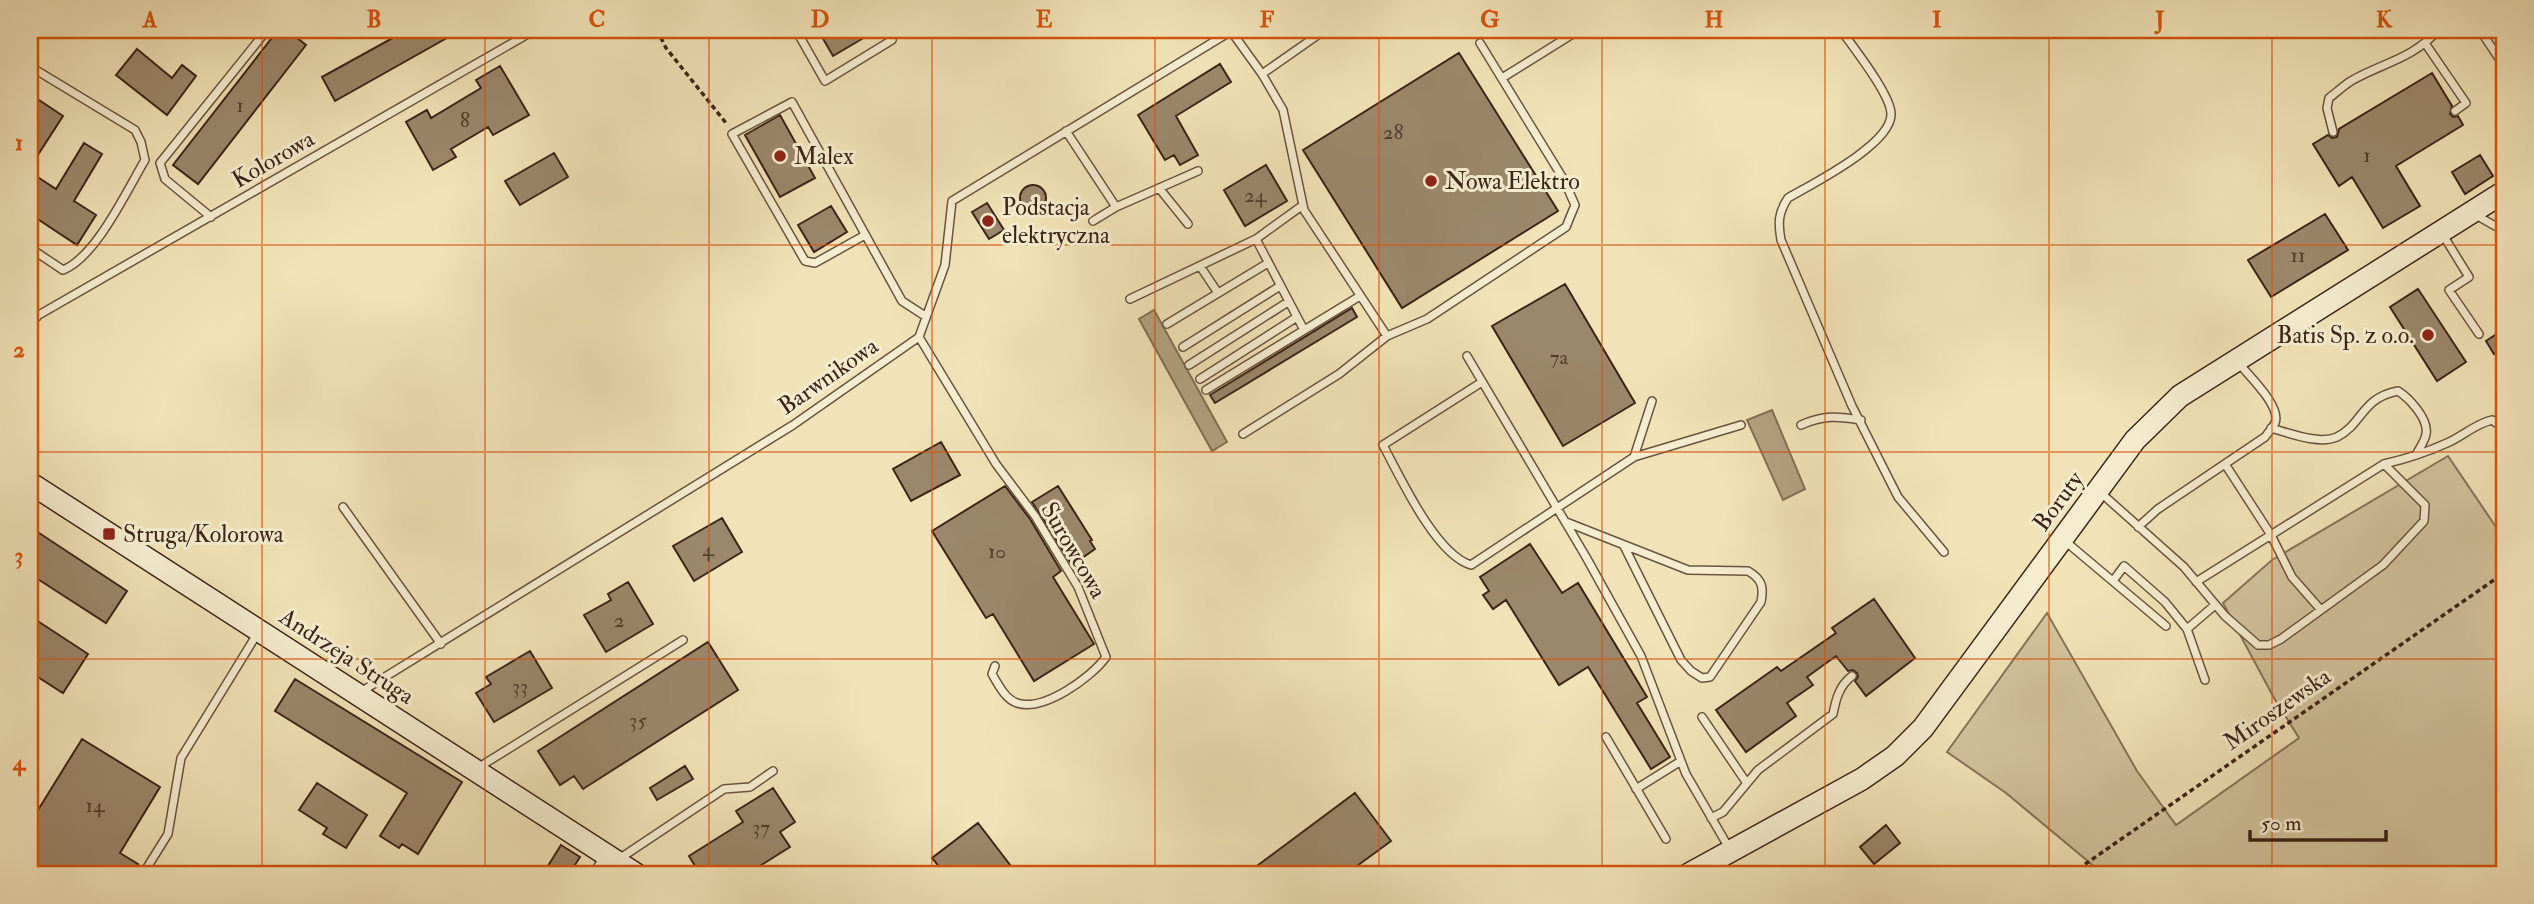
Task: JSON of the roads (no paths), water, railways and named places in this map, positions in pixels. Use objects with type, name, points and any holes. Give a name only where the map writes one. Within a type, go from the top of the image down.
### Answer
[{"type":"street","name":"Boruty","points":[[1689,874],[1862,779],[1895,756],[1923,728],[2135,440],[2180,396],[2504,192]]},
{"type":"street","name":"Andrzeja Struga","points":[[30,483],[636,874]]},
{"type":"lane","points":[[211,217],[165,179],[160,163],[267,30]]},
{"type":"lane","name":"Kolorowa","points":[[33,319],[522,34],[535,30]]},
{"type":"lane","points":[[796,30],[825,81],[892,40],[886,30]]},
{"type":"lane","points":[[919,337],[944,265],[951,201],[1232,30],[1283,110],[1304,210],[1387,336]]},
{"type":"lane","points":[[1262,74],[1325,30]]},
{"type":"lane","points":[[1377,30],[1387,30]]},
{"type":"lane","points":[[1502,78],[1579,30]]},
{"type":"lane","points":[[1841,30],[1883,92],[1892,112],[1890,121],[1886,130],[1869,148],[1788,198],[1778,221],[1781,240],[1898,497],[1944,552]]},
{"type":"lane","points":[[2333,132],[2327,108],[2329,99],[2351,82],[2408,56],[2438,30]]},
{"type":"lane","points":[[2480,30],[2504,66]]},
{"type":"lane","points":[[1243,434],[1339,374],[1387,336],[1427,319],[1566,227],[1575,205],[1564,180],[1479,43]]},
{"type":"lane","points":[[2425,43],[2466,103],[2455,111]]},
{"type":"lane","points":[[30,69],[31,67],[135,130],[145,160],[95,243],[75,265],[63,271],[30,248]]},
{"type":"lane","points":[[865,235],[815,263],[805,261],[732,134],[792,102],[902,300],[925,316]]},
{"type":"lane","points":[[1066,131],[1116,206]]},
{"type":"lane","points":[[1093,221],[1116,206],[1198,171]]},
{"type":"lane","points":[[1159,188],[1188,224]]},
{"type":"lane","points":[[1130,299],[1256,239],[1303,205]]},
{"type":"lane","points":[[2472,213],[2504,231]]},
{"type":"lane","points":[[2442,232],[2469,277],[2449,290],[2479,334]]},
{"type":"lane","points":[[1256,239],[1304,330]]},
{"type":"lane","points":[[1167,324],[1268,262]]},
{"type":"lane","points":[[1200,265],[1218,293]]},
{"type":"lane","points":[[1183,347],[1280,286]]},
{"type":"lane","points":[[1206,390],[1360,296]]},
{"type":"lane","points":[[30,302],[33,319]]},
{"type":"lane","points":[[1189,365],[1288,302]]},
{"type":"lane","points":[[1244,309],[1253,324]]},
{"type":"lane","points":[[1200,379],[1297,317]]},
{"type":"lane","points":[[1212,329],[1234,358]]},
{"type":"lane","name":"Barwnikowa","points":[[359,694],[793,425],[919,337]]},
{"type":"lane","name":"Surowcowa","points":[[919,337],[996,464],[1035,516],[1078,587],[1107,657],[1098,669],[1080,684],[1032,705],[1014,702],[1001,689],[992,674],[995,666]]},
{"type":"lane","points":[[1467,356],[1641,656],[1681,761],[1731,851]]},
{"type":"lane","points":[[2138,527],[2158,509],[2265,437],[2276,421],[2276,411],[2237,360]]},
{"type":"lane","points":[[1482,382],[1383,445],[1432,530],[1451,553],[1472,565],[1634,457],[1741,425]]},
{"type":"lane","points":[[2271,428],[2310,438],[2336,438],[2376,398],[2398,391],[2408,398],[2426,425],[2426,435],[2415,456]]},
{"type":"lane","points":[[1634,457],[1652,401]]},
{"type":"lane","points":[[1801,425],[1825,416],[1861,420]]},
{"type":"lane","points":[[2196,582],[2384,464],[2448,443],[2492,420],[2504,428]]},
{"type":"lane","points":[[2225,464],[2271,535],[2292,577],[2321,610]]},
{"type":"lane","points":[[2098,490],[2184,567],[2225,617],[2258,645],[2269,645],[2383,565],[2424,521],[2424,505],[2384,464]]},
{"type":"lane","points":[[344,507],[441,644]]},
{"type":"lane","points":[[1565,522],[1688,570],[1748,571],[1761,581],[1761,601],[1710,677],[1702,678],[1681,660],[1624,546]]},
{"type":"lane","points":[[2062,539],[2166,626]]},
{"type":"lane","points":[[2113,581],[2124,566],[2165,602],[2188,629],[2205,680]]},
{"type":"lane","points":[[2188,629],[2216,605]]},
{"type":"lane","points":[[143,874],[168,834],[181,758],[259,630]]},
{"type":"lane","points":[[479,772],[484,764],[683,640]]},
{"type":"lane","points":[[1711,818],[1723,812],[1758,770],[1833,714],[1837,695],[1844,682],[1852,677]]},
{"type":"lane","points":[[1702,717],[1746,782]]},
{"type":"lane","points":[[1606,737],[1666,839]]},
{"type":"lane","points":[[1636,789],[1681,761]]},
{"type":"lane","points":[[593,874],[611,858],[724,789],[750,787],[773,771]]},
{"type":"place","name":"Malex","points":[[780,156]]},
{"type":"place","name":"Nowa Elektro","points":[[1431,181]]},
{"type":"place","name":"Podstacja elektryczna","points":[[988,221]]},
{"type":"place","name":"Batis Sp. z o.o.","points":[[2428,335]]},
{"type":"place","name":"Struga/Kolorowa","points":[[109,534]]}]
